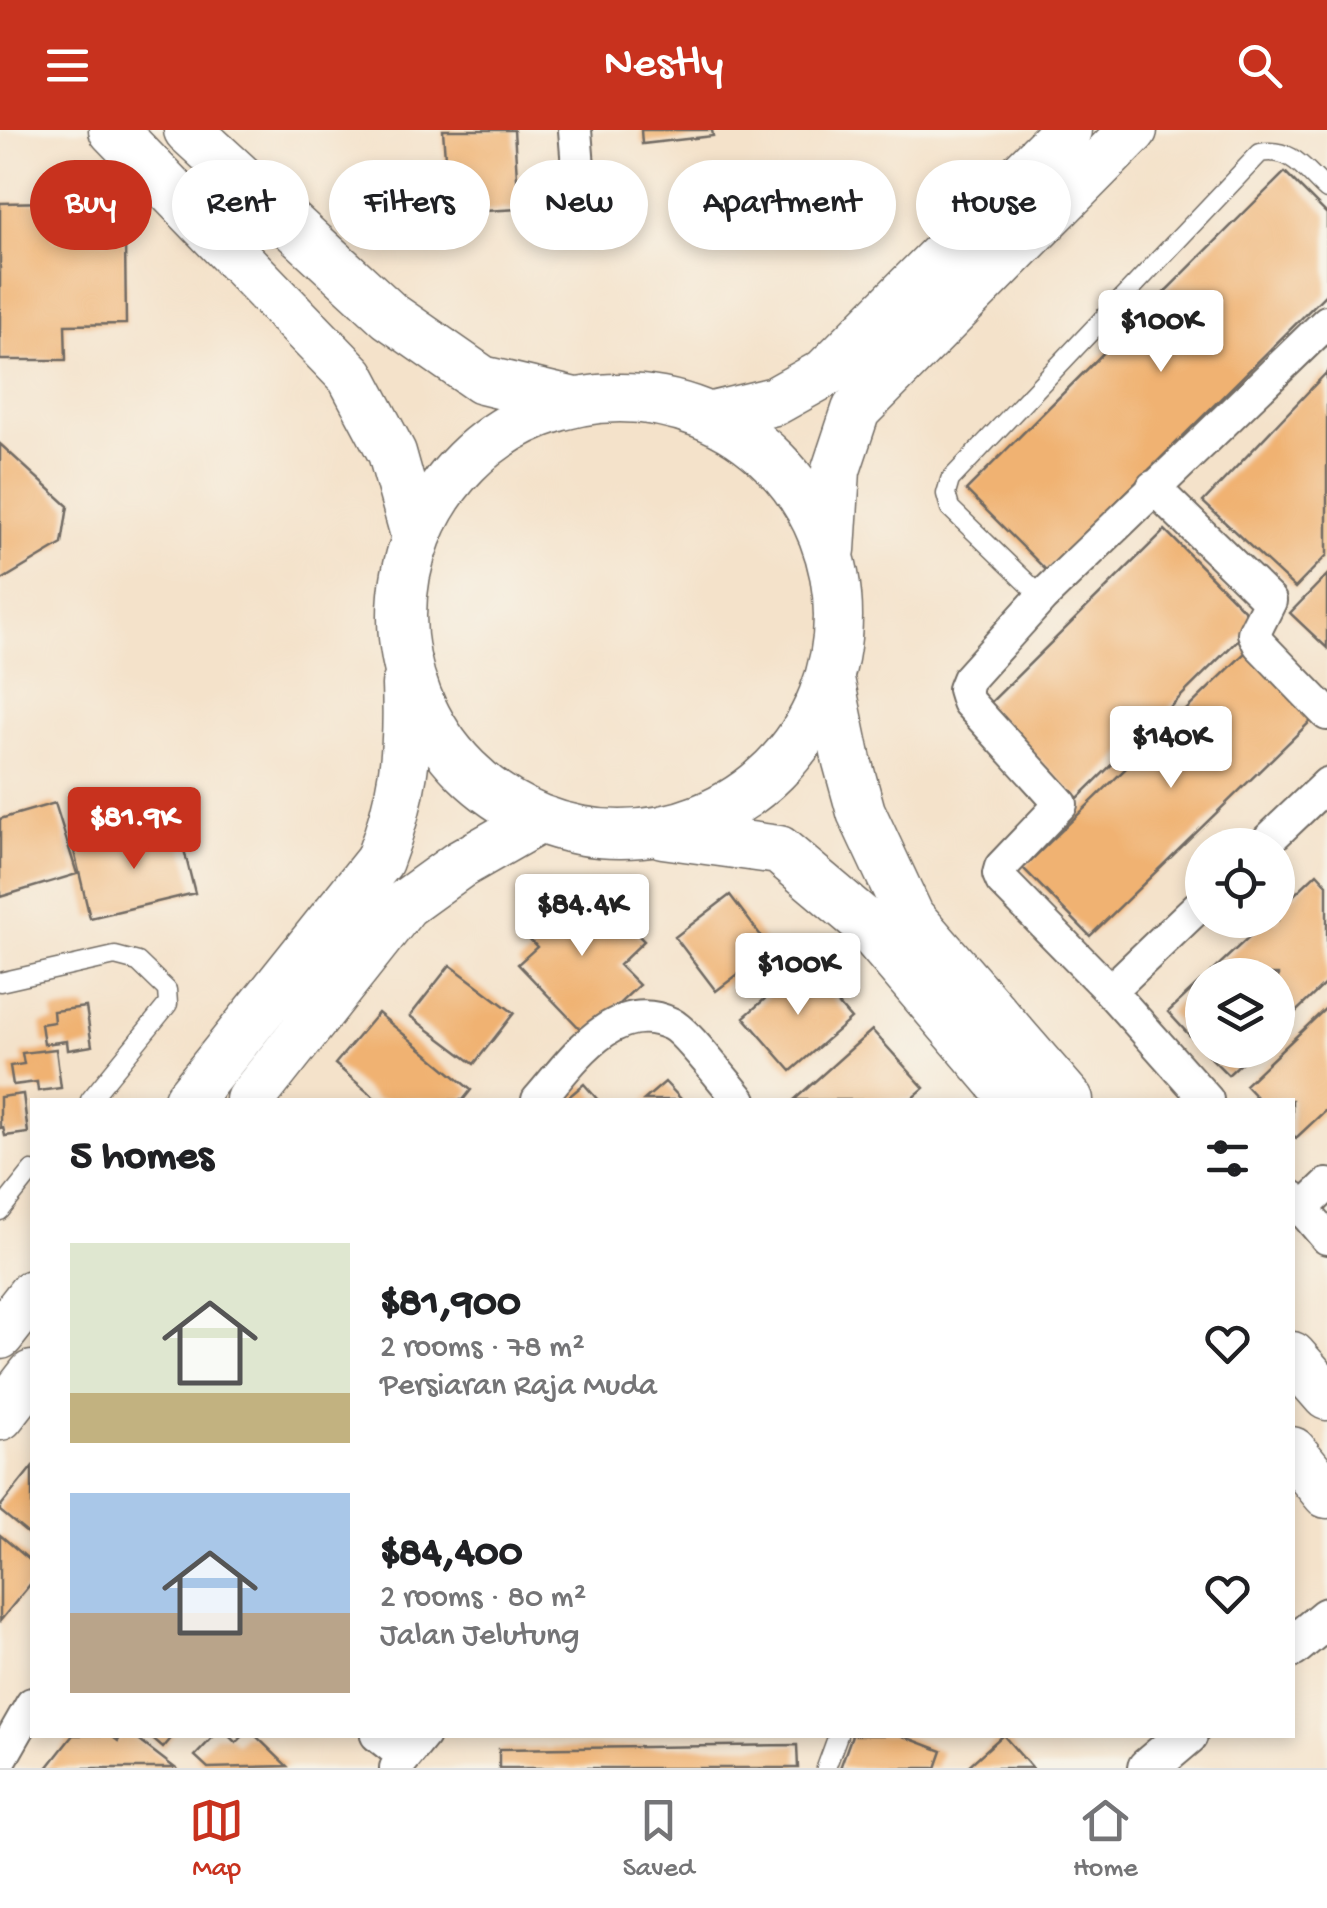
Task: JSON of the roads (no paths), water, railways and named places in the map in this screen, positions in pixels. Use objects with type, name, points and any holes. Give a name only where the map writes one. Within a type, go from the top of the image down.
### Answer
[{"type":"main road","points":[[113,130],[351,376],[392,453],[415,536]]},
{"type":"main road","points":[[188,130],[406,327],[482,380],[575,402],[645,398],[712,416],[786,470],[831,550]]},
{"type":"main road","points":[[712,416],[776,401],[825,374],[1067,130]]},
{"type":"main road","points":[[656,833],[732,806],[793,754],[831,684],[842,617],[831,550],[836,470],[856,410],[1133,130]]},
{"type":"main road","points":[[190,1098],[379,861],[398,814],[406,764],[401,596],[415,536],[452,474],[508,428],[575,402]]},
{"type":"main road","points":[[404,659],[430,726],[476,782],[538,820],[596,834],[656,833],[779,850],[860,919],[1008,1097]]},
{"type":"main road","points":[[831,684],[846,760],[862,812],[910,917],[1067,1098]]},
{"type":"main road","points":[[252,1098],[405,904],[460,865],[538,820]]},
{"type":"main road","points":[[0,1335],[30,1297]]},
{"type":"main road","points":[[1295,1359],[1327,1396]]},
{"type":"main road","points":[[0,1416],[30,1378]]},
{"type":"main road","points":[[1295,1454],[1327,1494]]},
{"type":"street","points":[[575,130],[577,160]]},
{"type":"street","points":[[1204,1098],[1110,991],[1002,882],[1001,867],[1061,804],[968,702],[964,689],[968,679],[1042,596],[1327,322]]},
{"type":"street","points":[[1152,487],[1270,601],[1254,633],[1259,644],[1327,714]]},
{"type":"street","points":[[1281,828],[1327,784]]},
{"type":"street","points":[[1110,991],[1185,919]]},
{"type":"street","points":[[540,1098],[594,1037],[630,1020],[652,1019],[674,1025],[738,1098]]},
{"type":"street","points":[[1327,1185],[1298,1203],[1327,1238]]},
{"type":"street","points":[[1295,1645],[1327,1618]]},
{"type":"street","points":[[0,1760],[30,1708]]},
{"type":"street","points":[[382,1738],[408,1753]]},
{"type":"street","points":[[1148,1768],[1183,1738]]},
{"type":"lane","points":[[1042,596],[950,508],[946,494],[950,480],[1260,153],[1277,150],[1290,156],[1327,190]]},
{"type":"lane","points":[[0,982],[115,956],[138,962],[167,990],[168,1004],[92,1098]]},
{"type":"lane","points":[[0,1211],[30,1174]]},
{"type":"lane","points":[[826,1768],[837,1738]]}]
